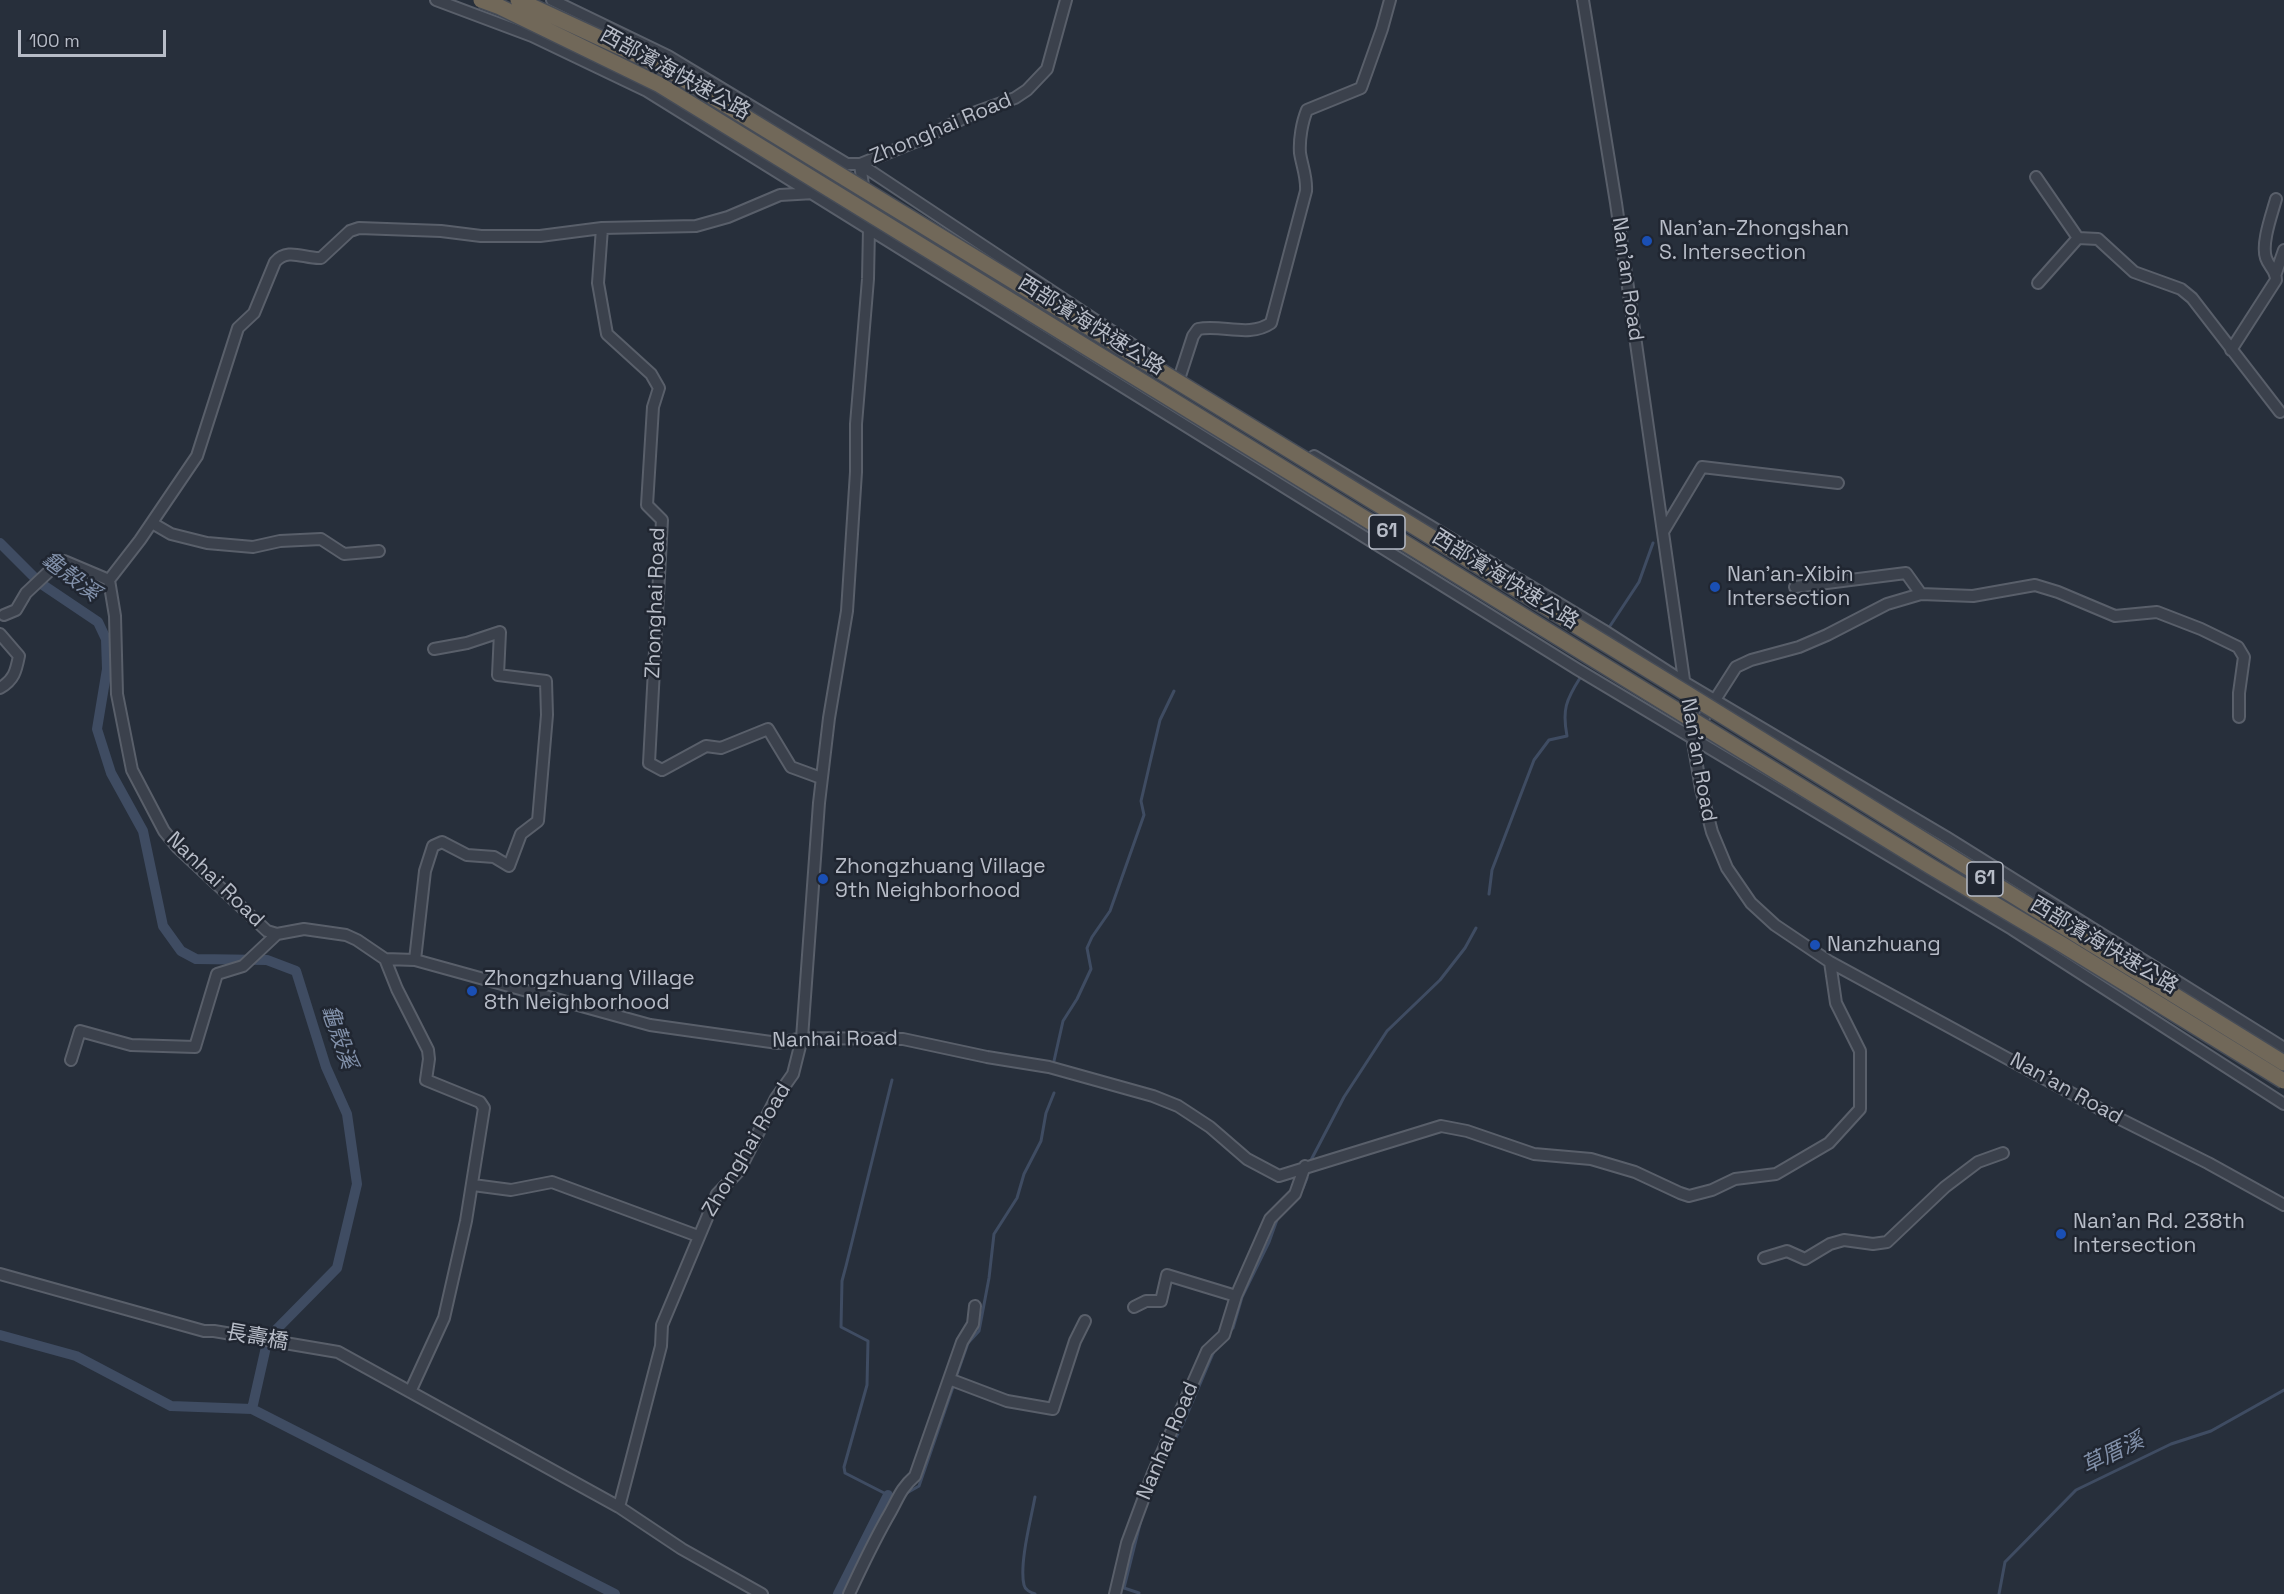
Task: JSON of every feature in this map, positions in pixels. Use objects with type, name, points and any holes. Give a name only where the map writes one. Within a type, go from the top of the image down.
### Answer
[{"type":"highway","name":"西部濱海快速公路","points":[[481,0],[500,7],[660,85],[1889,841],[2284,1081]]},
{"type":"highway","name":"西部濱海快速公路","points":[[518,0],[668,69],[1686,693],[2284,1063]]},
{"type":"street","points":[[436,0],[532,36],[647,91],[1577,669],[2012,928],[2284,1104]]},
{"type":"street","points":[[552,0],[668,56],[847,164],[860,164],[1180,376],[1593,624],[1684,682],[1946,837],[2284,1048]]},
{"type":"street","name":"Zhonghai Road","points":[[109,580],[152,523],[197,456],[238,328],[254,313],[275,262],[280,256],[289,253],[321,258],[344,236],[359,228],[441,231],[481,236],[540,236],[602,228],[696,226],[728,217],[780,195],[814,193],[860,164],[922,140],[976,112],[1015,98],[1027,90],[1047,69],[1066,0]]},
{"type":"street","points":[[1180,376],[1193,336],[1198,329],[1252,331],[1264,328],[1271,323],[1306,191],[1307,179],[1300,152],[1304,118],[1307,110],[1361,88],[1390,0]]},
{"type":"street","name":"Nan'an Road","points":[[1583,0],[1616,203],[1692,736],[1701,789],[1712,832],[1727,868],[1751,903],[1775,925],[1830,962],[2104,1111],[2208,1163],[2284,1205]]},
{"type":"street","name":"Zhonghai Road","points":[[619,1507],[661,1346],[662,1325],[717,1194],[739,1171],[776,1098],[793,1074],[802,1038],[821,778],[847,611],[856,472],[856,424],[868,279],[869,228],[860,164]]},
{"type":"street","points":[[2036,177],[2078,238]]},
{"type":"street","points":[[2276,199],[2265,248],[2266,256],[2276,273]]},
{"type":"street","name":"Zhonghai Road","points":[[602,228],[598,283],[608,334],[651,374],[659,388],[652,407],[647,505],[662,520],[649,762],[663,770],[706,746],[721,748],[768,729],[791,767],[821,778]]},
{"type":"street","points":[[2038,283],[2078,238]]},
{"type":"street","points":[[2078,238],[2098,239],[2134,272],[2181,289],[2192,298],[2280,412]]},
{"type":"street","points":[[2231,350],[2276,280],[2276,273],[2284,250]]},
{"type":"street","points":[[1663,532],[1702,466],[1838,483]]},
{"type":"street","points":[[152,523],[171,534],[207,543],[253,547],[280,541],[321,539],[344,555],[380,551]]},
{"type":"street","points":[[0,628],[2,613],[16,610],[26,593],[53,566],[64,561],[109,580]]},
{"type":"street","points":[[1795,587],[1906,573],[1921,594]]},
{"type":"street","name":"Nanhai Road","points":[[109,580],[115,616],[117,694],[132,770],[164,831],[178,849],[259,925],[277,934]]},
{"type":"street","points":[[1692,736],[1736,667],[1751,660],[1799,647],[1827,636],[1887,604],[1921,594],[1973,596],[2035,585],[2115,616],[2157,612],[2201,629],[2238,647],[2244,657],[2239,693],[2239,717]]},
{"type":"street","points":[[414,960],[425,871],[433,846],[442,842],[467,855],[494,857],[509,866],[521,834],[538,821],[547,715],[546,681],[498,675],[500,632],[467,644],[434,649]]},
{"type":"street","points":[[0,634],[19,656],[16,672],[8,683],[0,688]]},
{"type":"street","name":"Nanhai Road","points":[[70,1060],[80,1031],[131,1045],[195,1047],[217,974],[243,966],[277,934],[304,929],[346,935],[385,959],[414,960],[650,1025],[778,1043],[802,1038],[903,1039],[987,1057],[1049,1067],[1131,1089],[1178,1106],[1210,1127],[1247,1159],[1279,1176],[1305,1166],[1361,1152],[1412,1133],[1441,1126],[1467,1131],[1534,1154],[1591,1159],[1635,1172],[1689,1196],[1712,1190],[1735,1179],[1776,1174],[1829,1143],[1860,1109],[1860,1051],[1836,1003],[1830,962]]},
{"type":"street","points":[[385,959],[397,989],[428,1050],[426,1080],[480,1102],[484,1108],[473,1185],[444,1318],[410,1392]]},
{"type":"street","points":[[1764,1258],[1787,1251],[1805,1259],[1830,1244],[1844,1240],[1873,1244],[1887,1242],[1946,1187],[1978,1162],[2003,1154]]},
{"type":"street","name":"Nanhai Road","points":[[1115,1594],[1127,1543],[1153,1473],[1207,1351],[1224,1335],[1236,1296],[1270,1218],[1295,1194],[1305,1166]]},
{"type":"street","name":"Zhonghai Road","points":[[473,1185],[511,1190],[552,1182],[699,1236]]},
{"type":"street","name":"長壽橋","points":[[0,1274],[204,1331],[338,1352],[619,1507],[682,1549],[762,1594]]},
{"type":"street","points":[[1134,1307],[1146,1301],[1161,1301],[1167,1275],[1236,1296]]},
{"type":"street","points":[[849,1594],[873,1540],[902,1487],[915,1476],[962,1342],[973,1324],[975,1306]]},
{"type":"street","points":[[950,1380],[1007,1401],[1053,1409],[1075,1341],[1084,1321]]},
{"type":"waterway","name":"龜殼溪","points":[[0,543],[40,583],[98,622],[106,639],[107,669],[97,729],[111,773],[143,831],[163,926],[181,951],[196,959],[267,960],[296,971],[326,1067],[347,1114],[357,1184],[337,1268],[268,1338],[252,1409],[171,1406],[76,1356],[0,1335]]},
{"type":"waterway","points":[[1610,626],[1639,582],[1653,543]]},
{"type":"waterway","points":[[1489,894],[1492,870],[1534,760],[1549,740],[1567,736],[1566,706],[1580,678]]},
{"type":"waterway","points":[[1054,1061],[1063,1021],[1077,999],[1091,969],[1087,948],[1110,911],[1144,815],[1141,801],[1160,720],[1174,691]]},
{"type":"waterway","points":[[1310,1162],[1344,1097],[1387,1031],[1440,980],[1465,948],[1476,928]]},
{"type":"waterway","points":[[892,1080],[842,1281],[841,1327],[868,1341],[867,1385],[844,1467],[845,1473],[888,1495],[895,1495]]},
{"type":"waterway","points":[[956,1377],[968,1343],[979,1331],[994,1234],[1017,1198],[1024,1174],[1041,1141],[1046,1113],[1054,1093]]},
{"type":"waterway","points":[[1299,1192],[1307,1178]]},
{"type":"waterway","points":[[1229,1332],[1233,1328],[1242,1297],[1269,1242],[1278,1217]]},
{"type":"waterway","points":[[1166,1456],[1183,1424],[1214,1351]]},
{"type":"waterway","points":[[905,1494],[919,1486],[953,1387]]},
{"type":"waterway","name":"草厝溪","points":[[1999,1594],[2005,1562],[2076,1490],[2171,1444],[2211,1431],[2284,1390]]},
{"type":"waterway","points":[[252,1409],[615,1594]]},
{"type":"waterway","points":[[838,1594],[888,1495]]},
{"type":"waterway","points":[[1035,1497],[1024,1554],[1023,1576],[1025,1588],[1035,1594]]},
{"type":"waterway","points":[[1139,1593],[1124,1588],[1142,1516]]},
{"type":"place","name":"Nan'an-Zhongshan S. Intersection","points":[[1647,241]]},
{"type":"place","name":"Nan'an-Xibin Intersection","points":[[1715,587]]},
{"type":"place","name":"Zhongzhuang Village 9th Neighborhood","points":[[823,879]]},
{"type":"place","name":"Nanzhuang","points":[[1815,945]]},
{"type":"place","name":"Zhongzhuang Village 8th Neighborhood","points":[[472,991]]},
{"type":"place","name":"Nan'an Rd. 238th Intersection","points":[[2061,1234]]}]
